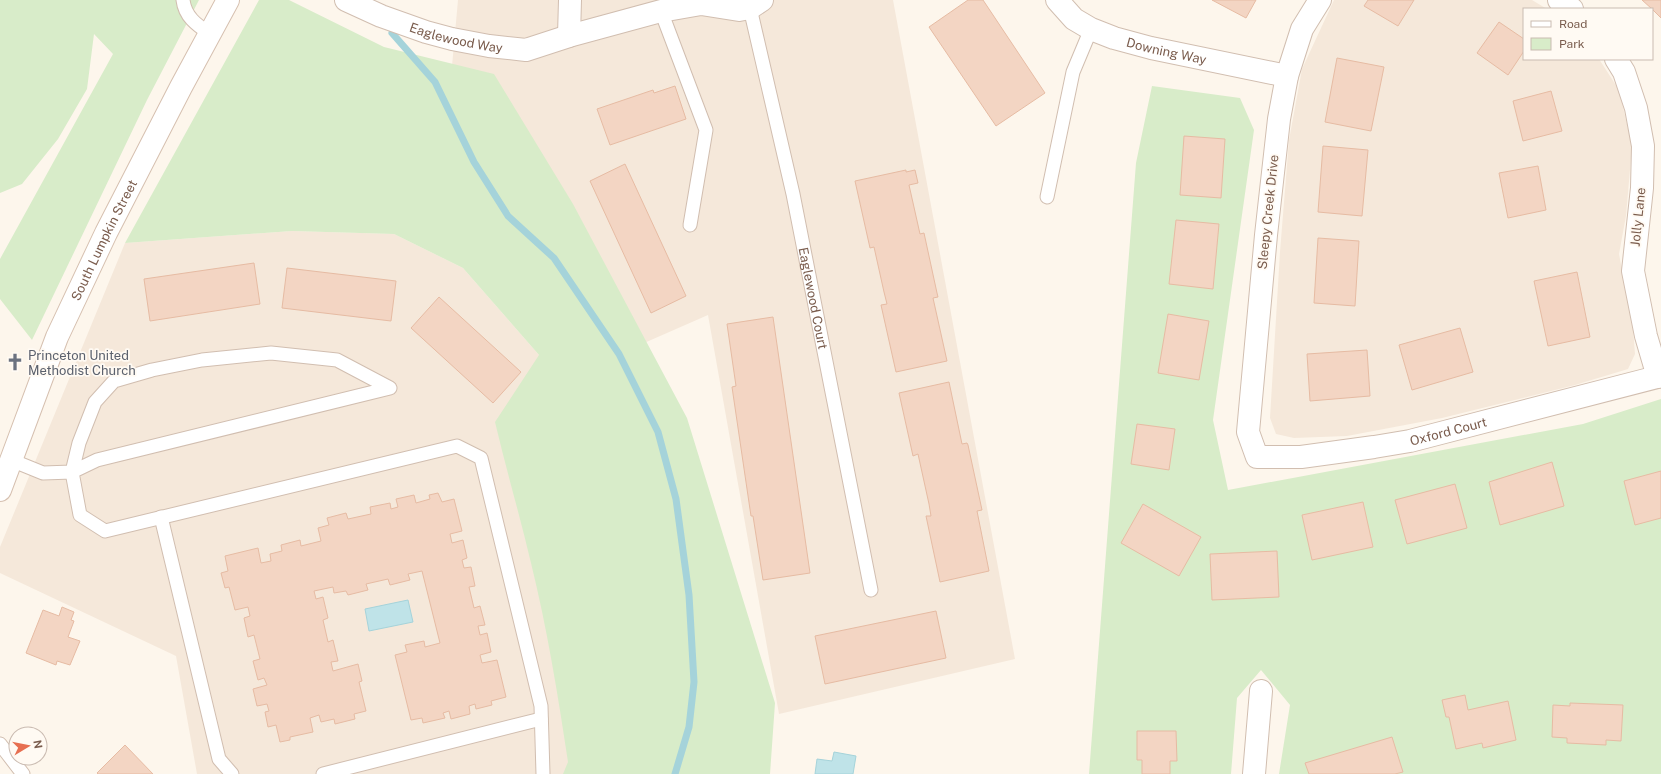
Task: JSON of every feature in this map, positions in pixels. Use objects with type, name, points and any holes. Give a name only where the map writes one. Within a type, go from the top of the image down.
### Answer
[{"type":"street","name":"South Lumpkin Street","points":[[0,490],[57,337],[106,233],[228,0]]},
{"type":"street","name":"Eaglewood Way","points":[[346,0],[381,16],[426,32],[489,46],[526,50],[570,36],[661,11],[701,4],[739,10],[756,4]]},
{"type":"street","points":[[570,0],[570,36]]},
{"type":"street","name":"Downing Way","points":[[1057,0],[1074,19],[1091,29],[1151,48],[1287,76]]},
{"type":"street","name":"Sleepy Creek Drive","points":[[1248,432],[1273,162],[1279,119],[1287,76],[1302,29],[1320,0]]},
{"type":"street","points":[[1559,0],[1571,8]]},
{"type":"street","name":"Jolly Lane","points":[[1617,60],[1624,72],[1636,108],[1643,146],[1642,188],[1633,271],[1646,336],[1660,377]]},
{"type":"street","name":"Oxford Court","points":[[1248,432],[1257,457],[1301,457],[1410,441],[1660,377]]},
{"type":"street","points":[[1254,774],[1261,691]]},
{"type":"lane","points":[[183,0],[184,7],[192,21],[210,34]]},
{"type":"lane","name":"Eaglewood Court","points":[[756,4],[871,590]]},
{"type":"lane","points":[[661,11],[706,130],[690,225]]},
{"type":"lane","points":[[1047,197],[1072,72],[1091,29]]},
{"type":"lane","points":[[11,460],[43,473],[72,472],[97,460],[390,388],[337,360],[271,353],[202,360],[152,370],[114,381],[95,402],[79,443],[72,472],[80,515],[105,531],[457,446],[481,458],[541,706],[543,774]]},
{"type":"lane","points":[[161,517],[219,759],[232,774]]},
{"type":"lane","points":[[324,774],[541,719]]},
{"type":"lane","points":[[0,744],[23,774]]},
{"type":"shaded area","points":[[458,0],[893,0],[1015,659],[779,714],[708,315],[635,347],[451,77]]},
{"type":"shaded area","points":[[1334,0],[1532,0],[1545,8],[1523,8],[1523,60],[1600,60],[1619,90],[1632,146],[1626,216],[1619,254],[1633,328],[1635,354],[1628,369],[1575,385],[1442,418],[1347,436],[1294,438],[1276,434],[1270,418],[1280,252],[1289,140],[1302,69]]},
{"type":"shaded area","points":[[292,231],[394,234],[463,268],[539,355],[594,774],[197,774],[176,656],[0,573],[0,547],[125,243]]},
{"type":"green space","points":[[0,0],[199,0],[147,100],[32,340],[0,299],[0,259],[113,54],[94,34],[87,89],[58,139],[22,184],[0,193]]},
{"type":"green space","points":[[259,0],[289,0],[384,47],[494,74],[573,204],[687,418],[775,703],[770,774],[563,774],[568,762],[547,637],[527,545],[495,422],[539,355],[463,268],[394,234],[292,231],[125,243]]},
{"type":"green space","points":[[1152,86],[1240,98],[1254,130],[1213,420],[1228,490],[1583,424],[1661,399],[1661,774],[1279,774],[1290,705],[1261,670],[1237,698],[1231,774],[1089,774],[1136,163]]},
{"type":"water","points":[[408,600],[413,622],[369,631],[365,609]]},
{"type":"water","points":[[834,752],[856,756],[853,774],[815,774],[817,759],[832,761]]},
{"type":"building","points":[[968,0],[983,0],[1045,93],[996,126],[929,27]]},
{"type":"building","points":[[1212,0],[1256,0],[1246,18]]},
{"type":"building","points":[[1368,0],[1414,0],[1398,26],[1364,6]]},
{"type":"building","points":[[1642,0],[1661,0],[1661,18],[1653,10],[1653,8],[1651,8]]},
{"type":"building","points":[[1499,22],[1523,38],[1523,52],[1508,75],[1477,53]]},
{"type":"building","points":[[1337,58],[1384,67],[1371,131],[1325,122]]},
{"type":"building","points":[[675,86],[686,119],[610,145],[597,109],[653,90],[654,93]]},
{"type":"building","points":[[1551,91],[1562,131],[1523,141],[1513,101]]},
{"type":"building","points":[[1184,136],[1225,139],[1221,198],[1180,195]]},
{"type":"building","points":[[1323,146],[1368,150],[1362,216],[1318,212]]},
{"type":"building","points":[[625,164],[686,296],[651,313],[590,181]]},
{"type":"building","points":[[1538,166],[1546,210],[1508,218],[1499,173]]},
{"type":"building","points":[[906,170],[906,172],[915,170],[918,183],[909,185],[920,234],[924,233],[938,297],[933,298],[947,361],[896,372],[881,305],[887,304],[874,247],[870,248],[855,181]]},
{"type":"building","points":[[1176,220],[1219,224],[1213,289],[1169,284]]},
{"type":"building","points":[[1318,238],[1359,241],[1355,306],[1314,303]]},
{"type":"building","points":[[254,263],[260,304],[150,321],[144,279]]},
{"type":"building","points":[[287,268],[396,281],[391,321],[282,308]]},
{"type":"building","points":[[1577,272],[1590,337],[1548,346],[1534,281]]},
{"type":"building","points":[[439,297],[521,372],[493,403],[411,328]]},
{"type":"building","points":[[1168,314],[1209,321],[1199,380],[1158,373]]},
{"type":"building","points":[[773,317],[810,573],[763,580],[753,516],[751,516],[732,387],[736,386],[727,324]]},
{"type":"building","points":[[1460,328],[1473,372],[1412,390],[1399,345]]},
{"type":"building","points":[[1367,350],[1370,396],[1310,401],[1307,354]]},
{"type":"building","points":[[949,382],[962,444],[967,443],[968,445],[982,510],[977,511],[989,571],[940,582],[926,516],[931,516],[929,504],[918,454],[913,456],[899,393]]},
{"type":"building","points":[[1137,424],[1175,429],[1169,470],[1131,464]]},
{"type":"building","points":[[1552,462],[1564,506],[1500,525],[1489,482]]},
{"type":"building","points":[[1661,471],[1661,518],[1635,525],[1624,481]]},
{"type":"building","points":[[1455,484],[1467,528],[1407,544],[1395,500]]},
{"type":"building","points":[[438,493],[442,502],[454,499],[462,531],[450,534],[452,543],[463,540],[467,558],[462,560],[464,568],[471,567],[475,586],[469,587],[474,608],[480,606],[485,625],[478,626],[480,635],[487,633],[491,652],[480,655],[482,663],[497,660],[506,697],[491,701],[492,705],[476,709],[475,704],[469,706],[470,714],[451,719],[449,711],[443,713],[445,718],[423,723],[422,718],[411,720],[395,655],[407,652],[405,645],[424,641],[425,647],[440,643],[422,571],[408,574],[410,580],[390,585],[388,579],[366,584],[368,590],[348,595],[346,591],[334,593],[333,587],[314,591],[316,599],[323,597],[328,618],[323,620],[328,642],[333,640],[338,661],[331,662],[333,671],[358,664],[362,681],[359,682],[366,711],[354,714],[355,719],[335,724],[334,719],[321,722],[319,715],[310,718],[313,732],[290,737],[290,740],[280,742],[276,725],[268,727],[265,712],[269,711],[267,704],[257,706],[253,689],[267,685],[264,678],[258,680],[253,661],[260,659],[254,635],[248,637],[244,618],[250,616],[248,607],[235,610],[229,587],[225,588],[221,573],[228,571],[225,556],[258,548],[261,563],[271,561],[270,554],[282,551],[281,545],[300,540],[301,546],[321,541],[318,528],[329,525],[327,518],[346,513],[348,519],[371,514],[370,507],[390,503],[391,509],[398,507],[396,499],[414,495],[416,503],[430,499],[429,495]]},
{"type":"building","points":[[1363,502],[1373,547],[1312,560],[1302,515]]},
{"type":"building","points":[[1143,504],[1201,537],[1179,576],[1121,543]]},
{"type":"building","points":[[1277,551],[1279,597],[1212,600],[1210,554]]},
{"type":"building","points":[[62,607],[74,612],[71,620],[74,621],[68,637],[80,641],[70,665],[57,661],[56,665],[26,653],[43,610],[59,616]]},
{"type":"building","points":[[936,611],[946,658],[825,684],[815,636]]},
{"type":"building","points":[[1465,695],[1468,710],[1508,701],[1516,740],[1483,748],[1482,743],[1456,749],[1449,717],[1446,717],[1442,700]]},
{"type":"building","points":[[1570,703],[1623,705],[1621,741],[1606,740],[1606,745],[1567,743],[1567,738],[1552,737],[1553,705],[1570,706]]},
{"type":"building","points":[[1137,731],[1176,731],[1177,761],[1170,761],[1170,774],[1142,774],[1142,760],[1137,760]]},
{"type":"building","points":[[1392,737],[1403,772],[1395,774],[1309,774],[1305,763]]},
{"type":"building","points":[[125,745],[153,774],[97,773]]},
{"type":"waterway","points":[[392,33],[435,82],[474,162],[508,216],[554,258],[619,354],[658,432],[676,499],[689,595],[694,682],[689,727],[675,774]]},
{"type":"place","name":"Princeton United Methodist Church","points":[[15,362]]}]
